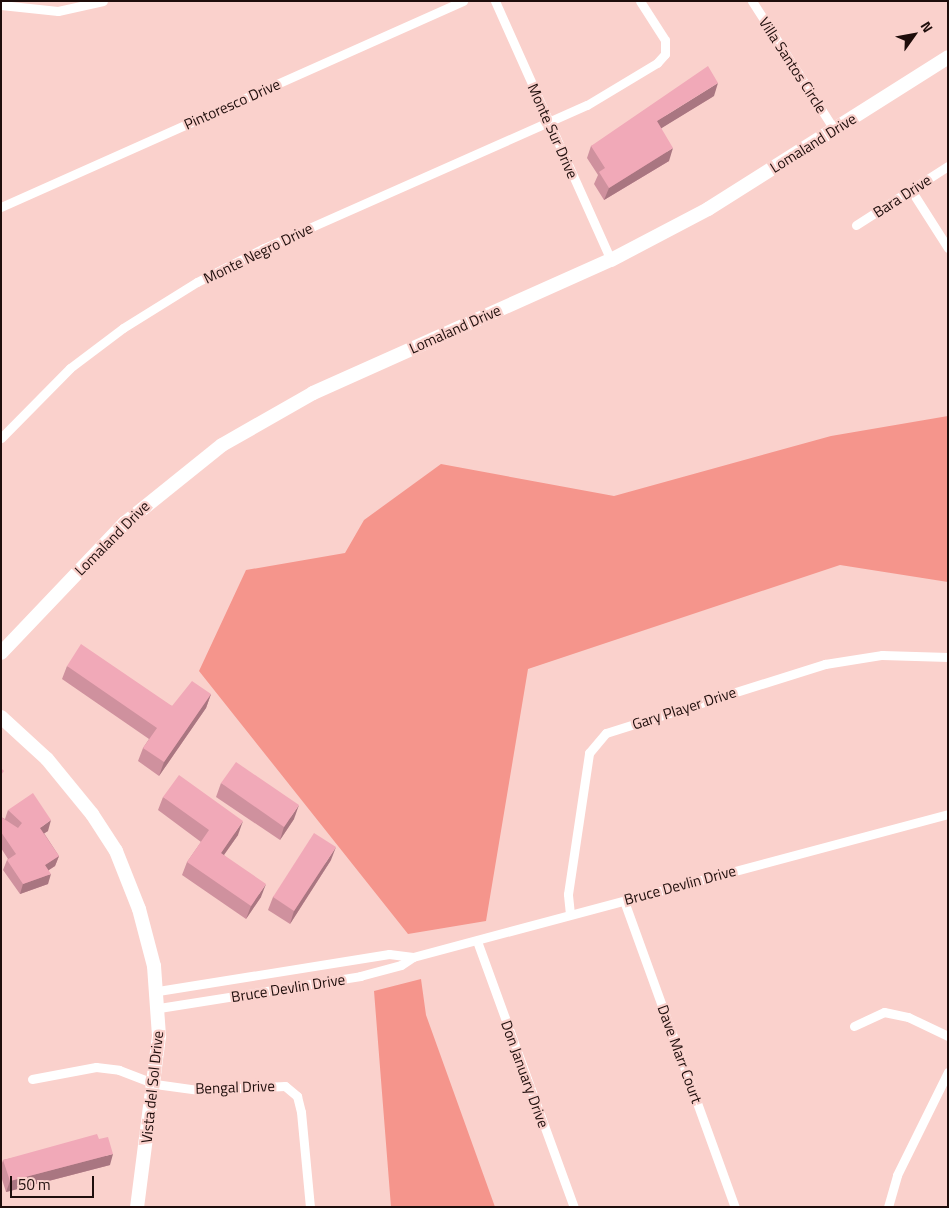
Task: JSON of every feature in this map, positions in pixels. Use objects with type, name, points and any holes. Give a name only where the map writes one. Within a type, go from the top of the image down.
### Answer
[{"type":"street","points":[[1,5],[58,11],[102,1]]},
{"type":"street","name":"Pintoresco Drive","points":[[1,207],[463,1]]},
{"type":"street","name":"Monte Sur Drive","points":[[495,1],[611,260]]},
{"type":"street","points":[[549,121],[587,105],[662,59],[664,40],[640,1]]},
{"type":"street","name":"Villa Santos Circle","points":[[753,2],[834,129]]},
{"type":"street","name":"Lomaland Drive","points":[[1,653],[140,509],[222,445],[313,393],[611,260],[708,209],[948,57]]},
{"type":"street","name":"Monte Negro Drive","points":[[1,438],[97,347],[197,282],[264,248],[549,121]]},
{"type":"street","name":"Bara Drive","points":[[856,225],[948,166]]},
{"type":"street","points":[[911,190],[948,248]]},
{"type":"street","name":"Gary Player Drive","points":[[570,914],[568,894],[589,753],[606,733],[826,664],[882,655],[948,657]]},
{"type":"street","name":"Vista del Sol Drive","points":[[1,717],[65,779],[116,851],[139,909],[158,991],[159,1008],[155,1084],[137,1207]]},
{"type":"street","name":"Bruce Devlin Drive","points":[[158,991],[389,954],[413,956],[948,814]]},
{"type":"street","name":"Dave Marr Court","points":[[624,901],[736,1207]]},
{"type":"street","name":"Don January Drive","points":[[477,940],[574,1207]]},
{"type":"street","name":"Bruce Devlin Drive","points":[[159,1008],[360,976],[401,965],[413,956]]},
{"type":"street","points":[[854,1026],[884,1012],[908,1017],[948,1036]]},
{"type":"street","name":"Bengal Drive","points":[[32,1079],[96,1067],[119,1070],[155,1084],[198,1090],[269,1084],[294,1092],[302,1112],[310,1207]]},
{"type":"street","points":[[888,1207],[897,1175],[948,1072]]},
{"type":"shaded area","points":[[948,416],[948,582],[840,565],[528,669],[486,921],[408,934],[199,671],[246,570],[345,553],[364,520],[441,464],[614,496],[831,436]]},
{"type":"shaded area","points":[[421,979],[426,1015],[495,1207],[391,1207],[374,991]]},
{"type":"building","points":[[708,66],[718,83],[657,121],[673,148],[609,188],[599,172],[605,168],[591,146]]},
{"type":"building","points":[[81,644],[172,706],[192,681],[211,694],[164,762],[143,748],[157,728],[67,666]]},
{"type":"building","points":[[236,762],[299,805],[284,827],[221,783]]},
{"type":"building","points":[[179,775],[243,821],[221,853],[266,884],[251,906],[187,862],[209,830],[163,797]]},
{"type":"building","points":[[33,793],[51,820],[40,828],[59,856],[45,865],[51,874],[23,884],[7,860],[16,854],[1,832],[1,817],[18,828],[22,823],[8,810]]},
{"type":"building","points":[[314,833],[336,847],[294,911],[273,897]]},
{"type":"building","points":[[97,1134],[99,1139],[108,1137],[113,1154],[10,1181],[3,1160]]}]
